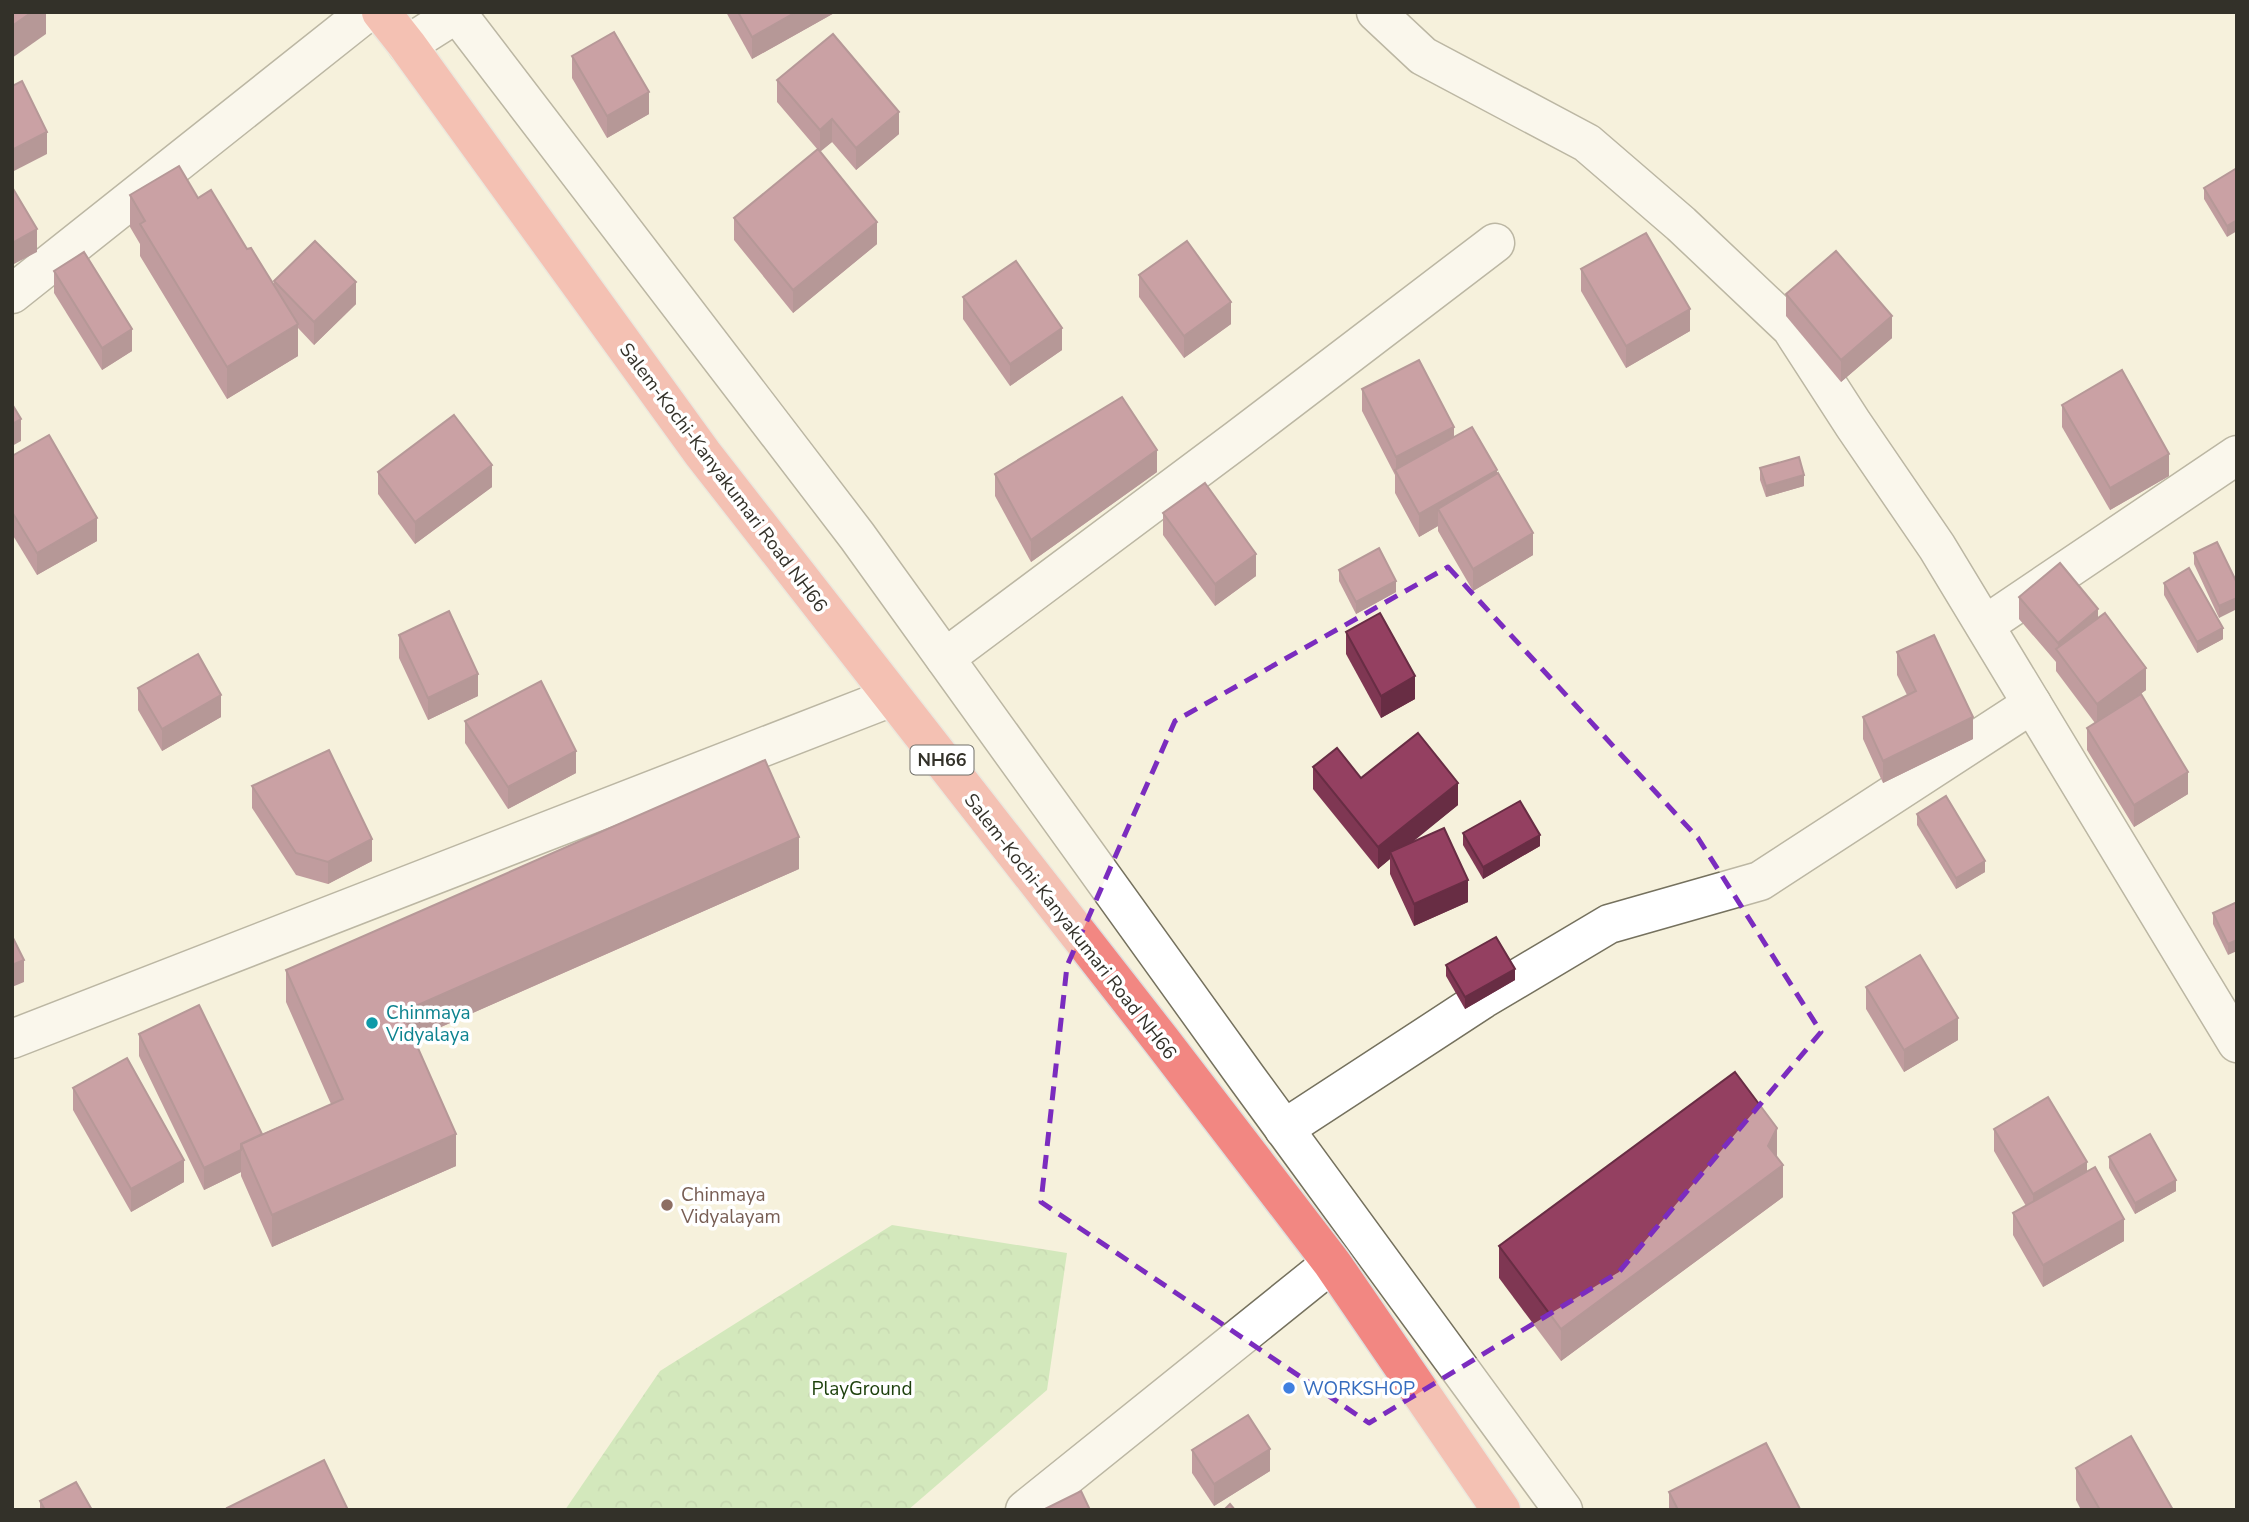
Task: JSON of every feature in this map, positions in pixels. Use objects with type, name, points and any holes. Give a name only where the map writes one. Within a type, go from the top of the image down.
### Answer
[{"type":"highway","name":"Salem-Kochi-Kanyakumari Road NH66","points":[[381,12],[703,454],[1332,1263],[1501,1510]]},
{"type":"street","points":[[12,294],[367,12]]},
{"type":"street","points":[[1376,12],[1423,56],[1587,144],[1681,224],[1791,328],[1937,547],[2032,704],[2223,990],[2237,1043]]},
{"type":"street","points":[[407,45],[457,13],[848,525],[1563,1510]]},
{"type":"street","points":[[945,658],[1495,243]]},
{"type":"street","points":[[1985,625],[2237,454]]},
{"type":"street","points":[[12,1039],[892,696]]},
{"type":"street","points":[[1284,1129],[1483,999],[1609,924],[1760,881],[2032,704]]},
{"type":"street","points":[[1026,1510],[1332,1263]]},
{"type":"highlighted area","points":[[1448,567],[1698,838],[1821,1032],[1619,1272],[1369,1423],[1041,1202],[1067,966],[1175,721]]},
{"type":"green space","name":"PlayGround","points":[[892,1225],[1067,1253],[1047,1390],[908,1510],[565,1510],[660,1371]]},
{"type":"building","points":[[12,12],[32,12],[12,26]]},
{"type":"building","points":[[738,12],[796,12],[752,37]]},
{"type":"building","points":[[614,32],[649,92],[607,116],[572,56]]},
{"type":"building","points":[[833,34],[899,112],[856,148],[832,119],[820,130],[777,80]]},
{"type":"building","points":[[22,81],[47,132],[12,150],[12,86]]},
{"type":"building","points":[[818,149],[877,222],[793,290],[734,218]]},
{"type":"building","points":[[179,166],[198,198],[211,190],[298,324],[227,367],[140,224],[145,221],[130,195]]},
{"type":"building","points":[[2237,168],[2237,220],[2227,226],[2204,188]]},
{"type":"building","points":[[12,187],[37,229],[12,243]]},
{"type":"building","points":[[1646,233],[1690,309],[1626,346],[1581,269]]},
{"type":"building","points":[[315,241],[356,282],[314,322],[274,281]]},
{"type":"building","points":[[1187,241],[1231,302],[1184,336],[1139,275]]},
{"type":"building","points":[[1836,251],[1892,316],[1841,360],[1786,294]]},
{"type":"building","points":[[84,252],[132,329],[102,348],[54,271]]},
{"type":"building","points":[[1016,261],[1062,328],[1010,364],[963,297]]},
{"type":"building","points":[[1419,360],[1454,427],[1396,457],[1362,389]]},
{"type":"building","points":[[2122,370],[2169,454],[2110,488],[2062,405]]},
{"type":"building","points":[[1122,397],[1157,450],[1031,540],[995,474]]},
{"type":"building","points":[[12,404],[21,419],[12,424]]},
{"type":"building","points":[[454,415],[492,465],[415,522],[378,472]]},
{"type":"building","points":[[1472,427],[1497,470],[1419,514],[1395,470]]},
{"type":"building","points":[[49,435],[97,518],[37,553],[12,512],[12,456]]},
{"type":"building","points":[[1799,457],[1804,475],[1766,486],[1760,468]]},
{"type":"building","points":[[1498,473],[1533,533],[1473,569],[1438,509]]},
{"type":"building","points":[[1205,483],[1256,554],[1215,584],[1163,513]]},
{"type":"building","points":[[2217,542],[2237,583],[2237,598],[2219,606],[2194,553]]},
{"type":"building","points":[[1379,548],[1396,581],[1356,602],[1339,570]]},
{"type":"building","points":[[2060,563],[2098,609],[2058,643],[2019,597]]},
{"type":"building","points":[[2189,568],[2223,628],[2197,642],[2164,583]]},
{"type":"building","points":[[449,611],[478,674],[428,698],[399,635]]},
{"type":"building","points":[[1380,613],[1415,676],[1381,696],[1346,632]]},
{"type":"building","points":[[2105,613],[2146,668],[2097,704],[2056,649]]},
{"type":"building","points":[[1934,635],[1973,717],[1883,761],[1863,717],[1916,691],[1897,652]]},
{"type":"building","points":[[198,654],[221,695],[162,729],[138,688]]},
{"type":"building","points":[[541,681],[576,751],[508,787],[465,721]]},
{"type":"building","points":[[2141,694],[2188,772],[2134,805],[2087,728]]},
{"type":"building","points":[[1418,733],[1458,783],[1378,847],[1313,767],[1337,748],[1361,778]]},
{"type":"building","points":[[329,750],[372,839],[328,862],[296,853],[252,786]]},
{"type":"building","name":"Chinmaya Vidyalaya","points":[[765,760],[799,837],[402,1012],[456,1134],[272,1215],[241,1144],[343,1099],[286,970]]},
{"type":"building","points":[[1946,796],[1985,861],[1956,878],[1917,814]]},
{"type":"building","points":[[1520,801],[1540,835],[1483,867],[1463,833]]},
{"type":"building","points":[[1444,828],[1468,880],[1414,904],[1390,852]]},
{"type":"building","points":[[2237,902],[2237,940],[2228,944],[2213,913]]},
{"type":"building","points":[[12,936],[24,960],[12,965]]},
{"type":"building","points":[[1496,937],[1515,969],[1465,997],[1446,965]]},
{"type":"building","points":[[1920,955],[1958,1018],[1904,1050],[1866,987]]},
{"type":"building","points":[[199,1005],[262,1134],[241,1144],[241,1150],[204,1168],[139,1034]]},
{"type":"building","points":[[127,1058],[184,1160],[131,1189],[73,1088]]},
{"type":"building","points":[[1735,1072],[1777,1128],[1768,1146],[1783,1165],[1561,1329],[1499,1246]]},
{"type":"building","points":[[2048,1097],[2087,1162],[2033,1194],[1994,1129]]},
{"type":"building","points":[[2150,1134],[2176,1180],[2135,1203],[2109,1157]]},
{"type":"building","points":[[2095,1167],[2124,1219],[2043,1265],[2013,1213]]},
{"type":"building","points":[[1248,1415],[1270,1449],[1214,1484],[1192,1450]]},
{"type":"building","points":[[2131,1436],[2173,1510],[2100,1510],[2076,1468]]},
{"type":"building","points":[[1766,1443],[1800,1509],[1678,1510],[1669,1492]]},
{"type":"building","points":[[324,1460],[348,1510],[228,1510],[227,1508]]},
{"type":"building","points":[[76,1482],[92,1510],[45,1510],[40,1501]]},
{"type":"building","points":[[1081,1491],[1090,1510],[1043,1510]]},
{"type":"building","points":[[1230,1504],[1235,1510],[1224,1510]]},
{"type":"place","name":"Chinmaya Vidyalaya","points":[[372,1023]]},
{"type":"place","name":"Chinmaya Vidyalayam","points":[[667,1205]]},
{"type":"place","name":"WORKSHOP","points":[[1289,1388]]}]
